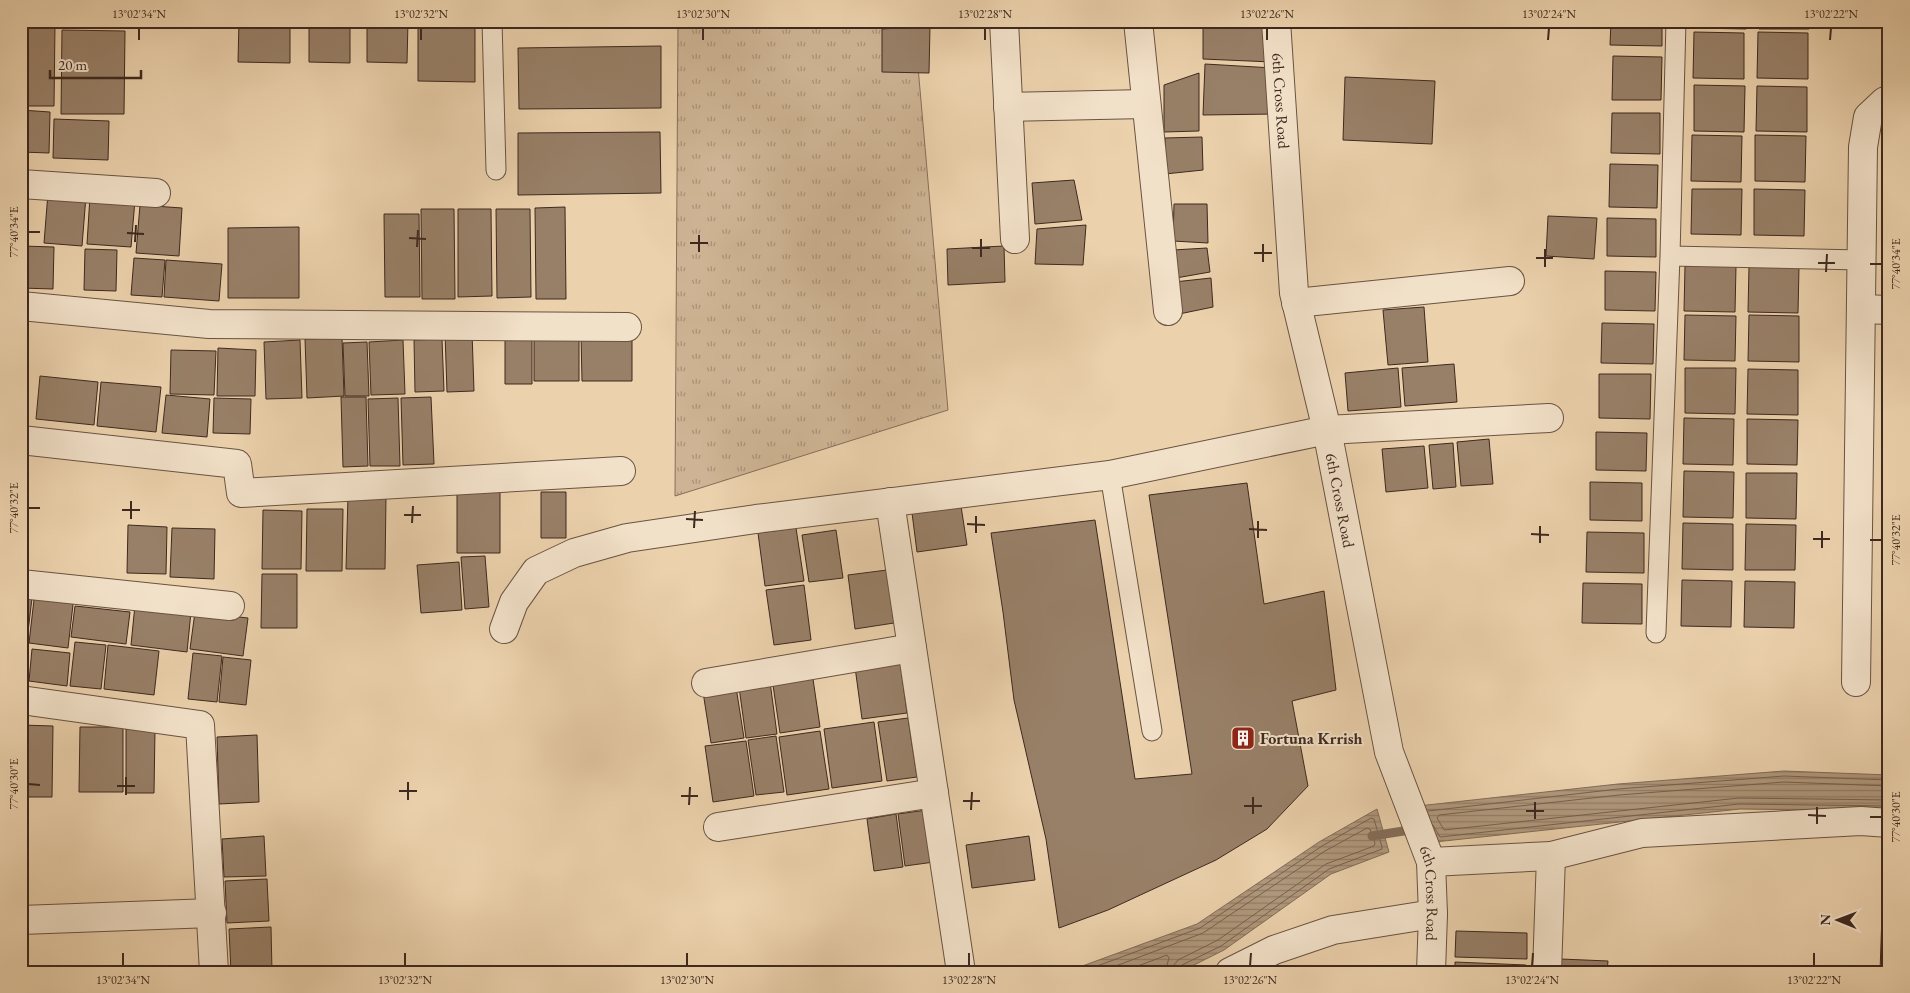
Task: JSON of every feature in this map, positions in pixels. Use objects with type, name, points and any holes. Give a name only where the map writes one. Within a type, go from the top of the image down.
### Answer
[{"type":"street","points":[[1004,21],[1015,239]]},
{"type":"street","points":[[1138,21],[1168,311]]},
{"type":"street","name":"6th Cross Road","points":[[1276,21],[1294,293],[1327,430],[1389,752],[1426,851],[1433,914],[1431,972]]},
{"type":"street","points":[[1856,682],[1863,147],[1868,118],[1885,101],[1889,100]]},
{"type":"street","points":[[1008,107],[1146,104]]},
{"type":"street","points":[[21,184],[156,193]]},
{"type":"street","points":[[1296,302],[1510,281]]},
{"type":"street","points":[[21,306],[209,324],[627,327]]},
{"type":"street","points":[[1861,309],[1889,310]]},
{"type":"street","points":[[504,629],[514,602],[536,571],[574,553],[628,538],[890,502],[1110,475],[1327,430],[1550,418]]},
{"type":"street","points":[[21,440],[237,464],[241,493],[621,471]]},
{"type":"street","points":[[890,502],[961,972]]},
{"type":"street","points":[[21,584],[230,606]]},
{"type":"street","points":[[706,683],[912,648]]},
{"type":"street","points":[[21,700],[200,725],[214,972]]},
{"type":"street","points":[[718,827],[934,793]]},
{"type":"street","points":[[1426,851],[1551,856],[1642,833],[1861,821],[1889,823]]},
{"type":"street","points":[[1547,972],[1551,856]]},
{"type":"street","points":[[21,920],[212,913]]},
{"type":"street","points":[[1230,972],[1274,950],[1332,930],[1433,914]]},
{"type":"lane","points":[[492,21],[496,170]]},
{"type":"lane","points":[[1656,633],[1670,256],[1676,21]]},
{"type":"lane","points":[[1670,256],[1861,260]]},
{"type":"lane","points":[[1110,475],[1152,731]]},
{"type":"green space","points":[[678,21],[914,21],[948,410],[675,496]]},
{"type":"water","points":[[1784,771],[1889,775],[1889,811],[1740,809],[1435,842],[1418,806],[1618,784]]},
{"type":"water","points":[[1377,809],[1389,852],[1331,874],[1224,950],[1180,972],[1066,972],[1197,924],[1319,842]]},
{"type":"building","points":[[239,21],[290,21],[290,63],[238,62]]},
{"type":"building","points":[[309,21],[350,21],[350,63],[309,62]]},
{"type":"building","points":[[367,21],[408,21],[407,63],[367,62]]},
{"type":"building","points":[[418,21],[475,21],[475,82],[418,81]]},
{"type":"building","points":[[1203,21],[1270,21],[1272,62],[1203,59]]},
{"type":"building","points":[[1611,21],[1662,21],[1662,46],[1610,45]]},
{"type":"building","points":[[1695,21],[1746,21],[1746,29],[1695,28]]},
{"type":"building","points":[[1759,21],[1809,21],[1809,29],[1759,29]]},
{"type":"building","points":[[21,23],[55,24],[54,106],[21,106]]},
{"type":"building","points":[[930,26],[929,73],[882,72],[882,29]]},
{"type":"building","points":[[62,30],[125,31],[124,114],[61,114]]},
{"type":"building","points":[[1694,32],[1744,33],[1744,79],[1693,78]]},
{"type":"building","points":[[1758,32],[1808,33],[1808,79],[1757,78]]},
{"type":"building","points":[[661,46],[661,108],[519,109],[518,48]]},
{"type":"building","points":[[1613,56],[1662,57],[1661,100],[1612,100]]},
{"type":"building","points":[[1205,64],[1273,68],[1276,114],[1203,115]]},
{"type":"building","points":[[1199,73],[1199,131],[1164,132],[1164,85]]},
{"type":"building","points":[[1345,77],[1435,81],[1432,144],[1343,140]]},
{"type":"building","points":[[1694,85],[1745,86],[1744,132],[1694,131]]},
{"type":"building","points":[[1757,86],[1807,87],[1807,132],[1756,131]]},
{"type":"building","points":[[21,110],[50,112],[49,153],[21,152]]},
{"type":"building","points":[[1612,113],[1660,113],[1660,154],[1611,153]]},
{"type":"building","points":[[54,119],[109,121],[108,160],[53,158]]},
{"type":"building","points":[[660,132],[661,193],[518,195],[518,133]]},
{"type":"building","points":[[1692,135],[1742,136],[1741,182],[1691,181]]},
{"type":"building","points":[[1755,135],[1806,136],[1805,182],[1755,181]]},
{"type":"building","points":[[1202,137],[1203,170],[1165,174],[1165,138]]},
{"type":"building","points":[[1610,164],[1658,165],[1657,208],[1609,207]]},
{"type":"building","points":[[1074,180],[1082,220],[1035,224],[1032,183]]},
{"type":"building","points":[[1692,189],[1742,189],[1741,235],[1691,234]]},
{"type":"building","points":[[1754,189],[1805,190],[1804,236],[1754,235]]},
{"type":"building","points":[[48,193],[86,196],[82,246],[44,243]]},
{"type":"building","points":[[90,196],[135,200],[131,247],[87,244]]},
{"type":"building","points":[[1174,204],[1207,204],[1208,243],[1173,241]]},
{"type":"building","points":[[140,205],[182,208],[179,256],[136,253]]},
{"type":"building","points":[[565,207],[566,299],[536,299],[535,208]]},
{"type":"building","points":[[421,209],[454,209],[455,299],[422,299]]},
{"type":"building","points":[[458,209],[491,209],[492,296],[458,297]]},
{"type":"building","points":[[496,209],[530,209],[531,297],[497,298]]},
{"type":"building","points":[[384,214],[419,214],[420,297],[385,297]]},
{"type":"building","points":[[1548,216],[1597,218],[1594,259],[1546,256]]},
{"type":"building","points":[[1607,218],[1656,219],[1656,257],[1607,256]]},
{"type":"building","points":[[1086,225],[1083,265],[1035,264],[1037,229]]},
{"type":"building","points":[[299,227],[299,298],[228,298],[228,228]]},
{"type":"building","points":[[23,246],[54,247],[53,289],[21,288]]},
{"type":"building","points":[[1004,246],[1005,282],[948,285],[947,249]]},
{"type":"building","points":[[1207,248],[1210,272],[1176,278],[1173,250]]},
{"type":"building","points":[[85,249],[117,250],[116,291],[84,290]]},
{"type":"building","points":[[134,258],[165,260],[162,297],[131,295]]},
{"type":"building","points":[[166,260],[222,264],[219,301],[164,297]]},
{"type":"building","points":[[1685,266],[1736,266],[1735,312],[1684,311]]},
{"type":"building","points":[[1749,266],[1799,267],[1798,313],[1748,312]]},
{"type":"building","points":[[1605,271],[1656,272],[1655,311],[1605,310]]},
{"type":"building","points":[[1211,278],[1213,307],[1179,314],[1174,282]]},
{"type":"building","points":[[1424,307],[1428,362],[1388,365],[1383,310]]},
{"type":"building","points":[[1685,315],[1736,316],[1735,361],[1684,360]]},
{"type":"building","points":[[1749,315],[1799,316],[1799,362],[1748,361]]},
{"type":"building","points":[[1602,323],[1654,324],[1653,364],[1601,363]]},
{"type":"building","points":[[472,332],[474,391],[447,392],[445,333]]},
{"type":"building","points":[[581,334],[632,334],[632,381],[582,381]]},
{"type":"building","points":[[579,335],[579,381],[534,381],[534,336]]},
{"type":"building","points":[[505,336],[532,336],[532,384],[505,384]]},
{"type":"building","points":[[342,338],[344,396],[307,398],[305,339]]},
{"type":"building","points":[[442,339],[444,391],[415,392],[414,340]]},
{"type":"building","points":[[300,340],[302,398],[266,399],[264,342]]},
{"type":"building","points":[[403,340],[405,394],[371,395],[369,342]]},
{"type":"building","points":[[367,342],[369,396],[345,396],[343,343]]},
{"type":"building","points":[[218,348],[256,350],[255,396],[217,396]]},
{"type":"building","points":[[171,350],[216,351],[214,395],[170,394]]},
{"type":"building","points":[[1454,364],[1457,402],[1405,406],[1402,368]]},
{"type":"building","points":[[1398,368],[1401,407],[1348,411],[1345,373]]},
{"type":"building","points":[[1685,368],[1736,368],[1735,414],[1685,413]]},
{"type":"building","points":[[1748,369],[1798,370],[1798,415],[1747,414]]},
{"type":"building","points":[[1599,374],[1651,374],[1650,419],[1599,418]]},
{"type":"building","points":[[40,376],[98,382],[94,425],[36,419]]},
{"type":"building","points":[[101,382],[161,387],[156,432],[97,426]]},
{"type":"building","points":[[166,395],[210,399],[207,437],[162,433]]},
{"type":"building","points":[[341,397],[366,397],[368,466],[343,467]]},
{"type":"building","points":[[431,397],[434,464],[403,465],[401,398]]},
{"type":"building","points":[[214,398],[251,399],[250,434],[213,433]]},
{"type":"building","points":[[398,398],[400,466],[370,466],[368,399]]},
{"type":"building","points":[[1684,418],[1734,419],[1733,465],[1683,464]]},
{"type":"building","points":[[1747,419],[1798,420],[1797,465],[1747,464]]},
{"type":"building","points":[[1596,432],[1647,433],[1646,471],[1596,470]]},
{"type":"building","points":[[1489,439],[1493,484],[1461,486],[1457,442]]},
{"type":"building","points":[[1453,443],[1456,487],[1433,489],[1429,445]]},
{"type":"building","points":[[1424,446],[1428,488],[1386,492],[1382,449]]},
{"type":"building","points":[[1684,471],[1734,472],[1733,518],[1683,517]]},
{"type":"building","points":[[1746,473],[1797,473],[1796,519],[1746,518]]},
{"type":"building","points":[[1590,482],[1642,483],[1642,521],[1590,520]]},
{"type":"building","name":"Fortuna Krrish","points":[[1247,483],[1264,604],[1324,591],[1336,690],[1292,701],[1308,786],[1267,829],[1216,860],[1108,910],[1059,928],[1046,839],[1014,700],[991,533],[1095,520],[1135,779],[1192,774],[1149,495]]},
{"type":"building","points":[[457,490],[500,491],[500,553],[457,553]]},
{"type":"building","points":[[541,492],[566,492],[566,538],[541,538]]},
{"type":"building","points":[[348,496],[386,497],[385,569],[346,569]]},
{"type":"building","points":[[961,506],[967,545],[917,552],[912,513]]},
{"type":"building","points":[[307,509],[343,509],[342,571],[306,571]]},
{"type":"building","points":[[263,510],[302,511],[301,569],[262,569]]},
{"type":"building","points":[[1683,523],[1733,524],[1733,570],[1682,569]]},
{"type":"building","points":[[1746,524],[1796,525],[1795,570],[1745,570]]},
{"type":"building","points":[[128,525],[167,527],[166,574],[127,573]]},
{"type":"building","points":[[172,528],[215,529],[214,579],[170,577]]},
{"type":"building","points":[[796,528],[804,581],[765,586],[758,533]]},
{"type":"building","points":[[836,530],[843,578],[809,582],[802,535]]},
{"type":"building","points":[[1587,532],[1644,533],[1644,573],[1586,572]]},
{"type":"building","points":[[485,556],[489,607],[465,609],[461,557]]},
{"type":"building","points":[[459,562],[462,610],[421,613],[417,565]]},
{"type":"building","points":[[887,570],[894,623],[855,629],[848,575]]},
{"type":"building","points":[[262,574],[297,574],[297,628],[261,628]]},
{"type":"building","points":[[1682,580],[1732,581],[1731,627],[1681,626]]},
{"type":"building","points":[[1745,581],[1795,582],[1794,628],[1744,627]]},
{"type":"building","points":[[1583,583],[1642,584],[1642,624],[1582,623]]},
{"type":"building","points":[[804,585],[811,640],[774,645],[766,590]]},
{"type":"building","points":[[35,591],[74,596],[68,648],[29,643]]},
{"type":"building","points":[[21,597],[32,598],[26,649],[21,648]]},
{"type":"building","points":[[135,605],[191,612],[187,652],[131,645]]},
{"type":"building","points":[[75,606],[130,612],[126,644],[71,637]]},
{"type":"building","points":[[195,612],[248,618],[243,656],[190,649]]},
{"type":"building","points":[[75,642],[106,645],[101,689],[70,686]]},
{"type":"building","points":[[108,645],[159,651],[154,695],[104,689]]},
{"type":"building","points":[[32,649],[70,653],[67,686],[29,681]]},
{"type":"building","points":[[21,651],[28,652],[25,681],[21,680]]},
{"type":"building","points":[[193,653],[222,656],[217,702],[188,699]]},
{"type":"building","points":[[223,657],[251,660],[246,705],[219,702]]},
{"type":"building","points":[[900,661],[907,713],[862,719],[855,667]]},
{"type":"building","points":[[813,679],[820,727],[780,733],[773,685]]},
{"type":"building","points":[[770,682],[777,734],[746,738],[739,687]]},
{"type":"building","points":[[736,687],[744,738],[711,743],[703,692]]},
{"type":"building","points":[[908,718],[917,777],[887,781],[878,722]]},
{"type":"building","points":[[874,722],[882,781],[832,788],[824,729]]},
{"type":"building","points":[[21,725],[53,726],[52,797],[21,797]]},
{"type":"building","points":[[80,727],[123,727],[123,792],[79,792]]},
{"type":"building","points":[[126,729],[155,729],[154,793],[126,793]]},
{"type":"building","points":[[820,731],[829,789],[787,795],[779,737]]},
{"type":"building","points":[[257,735],[259,802],[219,804],[217,737]]},
{"type":"building","points":[[776,736],[784,792],[756,795],[748,740]]},
{"type":"building","points":[[746,741],[754,796],[713,802],[705,746]]},
{"type":"building","points":[[927,810],[934,862],[905,866],[898,814]]},
{"type":"building","points":[[896,814],[903,867],[874,871],[867,819]]},
{"type":"building","points":[[264,836],[266,876],[224,877],[222,839]]},
{"type":"building","points":[[1029,836],[1035,880],[972,888],[966,845]]},
{"type":"building","points":[[1884,856],[1889,856],[1889,972],[1880,972]]},
{"type":"building","points":[[267,879],[269,921],[227,923],[225,881]]},
{"type":"building","points":[[271,927],[272,972],[231,972],[229,929]]},
{"type":"building","points":[[1456,931],[1527,933],[1527,959],[1455,957]]},
{"type":"building","points":[[1561,959],[1608,961],[1607,972],[1561,972]]},
{"type":"building","points":[[1455,962],[1526,965],[1526,972],[1455,972]]},
{"type":"waterway","points":[[1372,836],[1416,829]]},
{"type":"place","name":"Fortuna Krrish","points":[[1243,738]]}]
